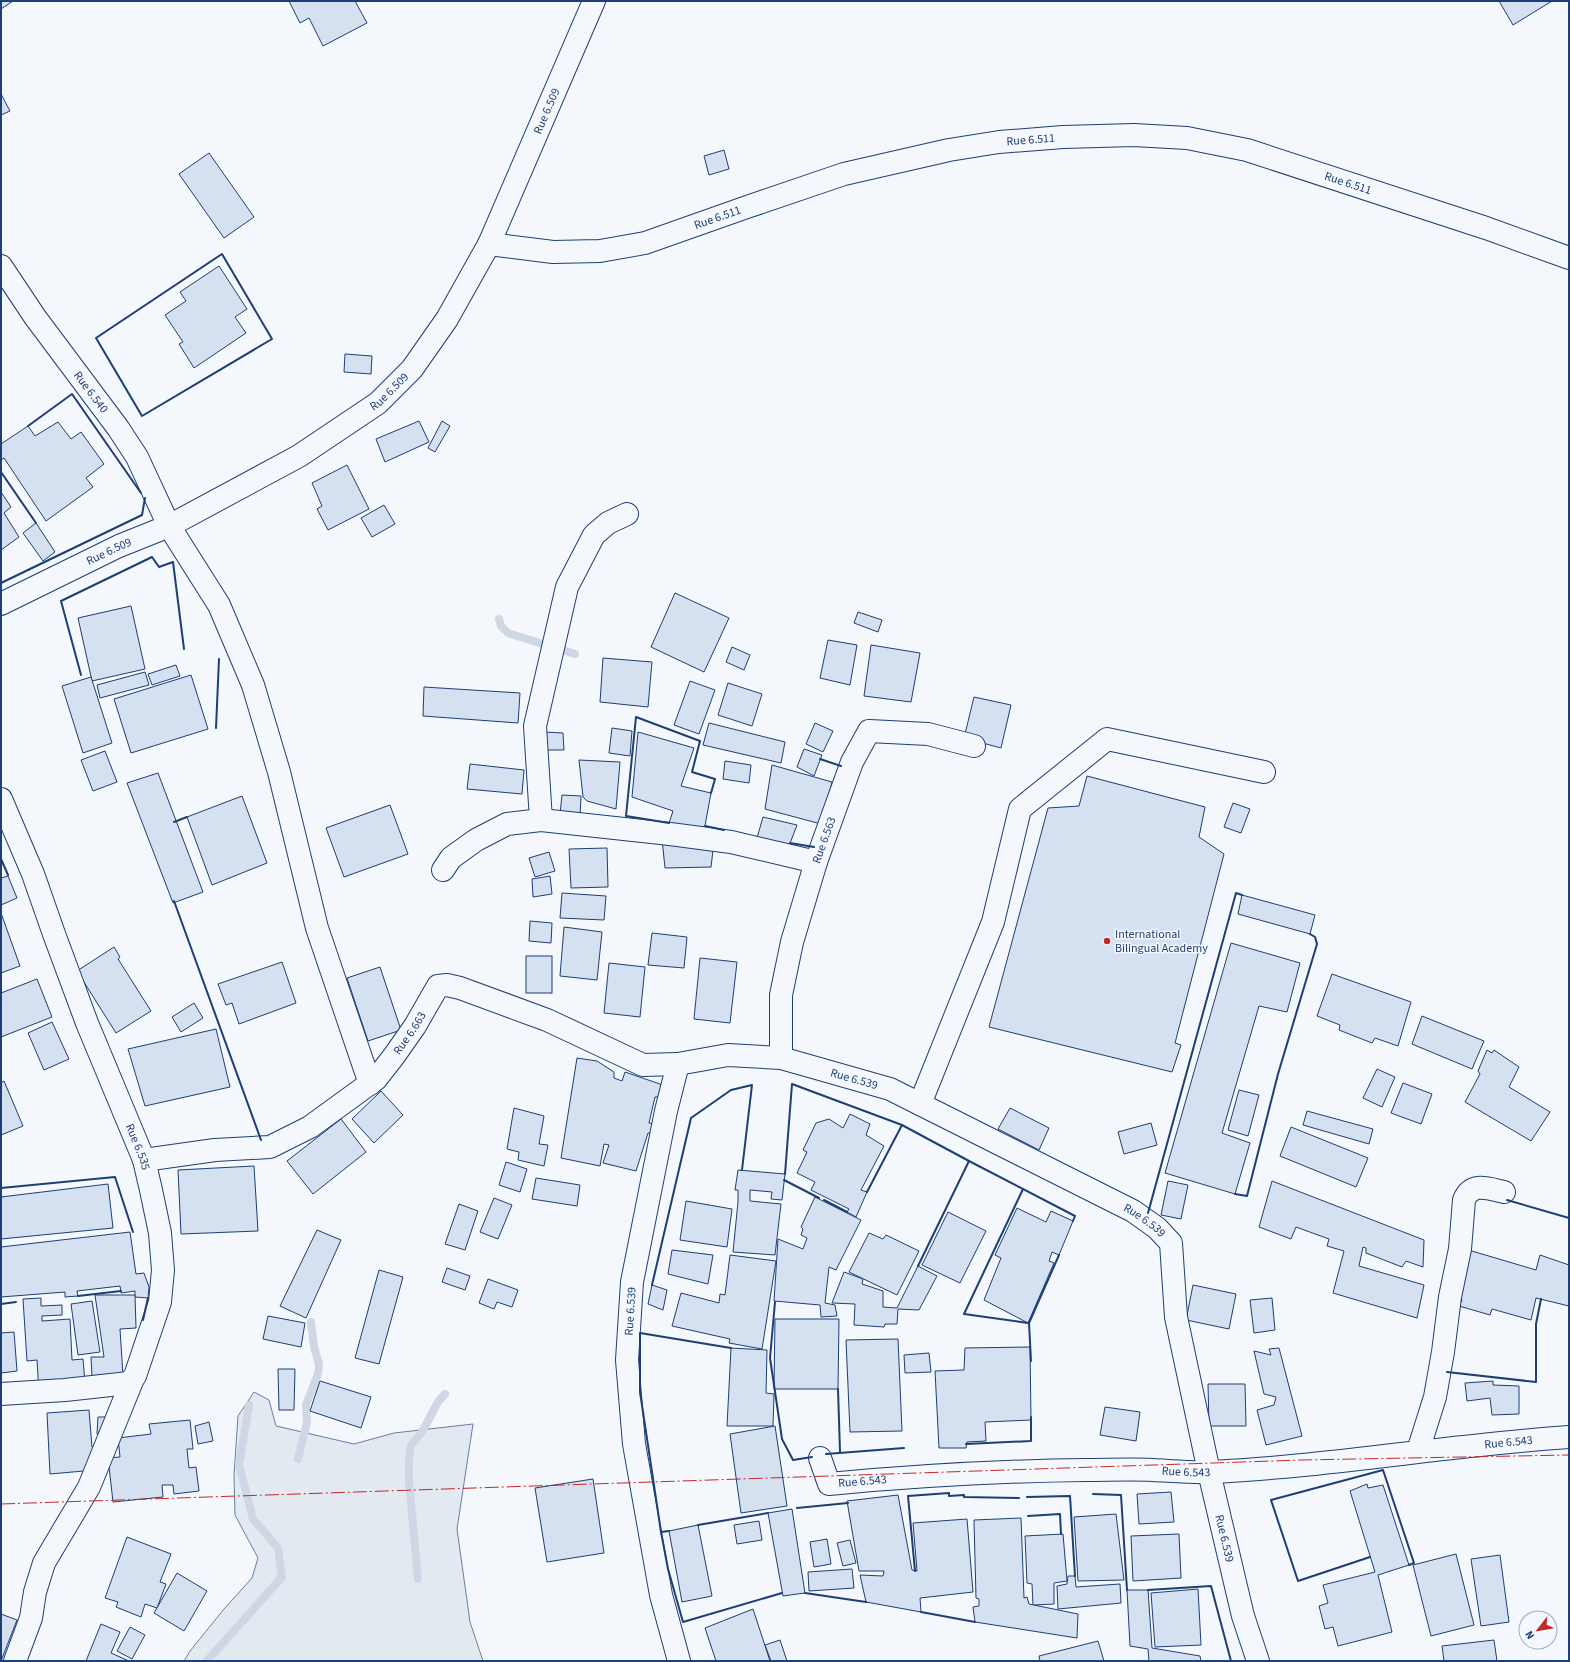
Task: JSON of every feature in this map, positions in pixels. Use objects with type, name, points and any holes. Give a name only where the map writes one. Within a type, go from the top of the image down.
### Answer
[{"type":"street","name":"Rue 6.509","points":[[1,604],[119,546],[169,526],[300,456],[378,403],[412,369],[447,319],[489,244],[594,1]]},
{"type":"street","name":"Rue 6.511","points":[[489,244],[553,252],[600,251],[645,244],[844,174],[949,150],[999,142],[1063,137],[1134,135],[1188,138],[1247,150],[1486,228],[1569,258]]},
{"type":"street","name":"Rue 6.540","points":[[1,266],[35,317],[118,428],[137,458],[169,526],[219,605],[254,685],[279,772],[317,928],[370,1084]]},
{"type":"street","points":[[541,820],[535,726],[567,587],[594,535],[608,523],[627,514]]},
{"type":"street","name":"Rue 6.563","points":[[781,1058],[781,995],[792,942],[816,862],[852,762],[869,731],[928,734],[974,746]]},
{"type":"street","points":[[920,1104],[993,922],[1020,808],[1107,739],[1264,772]]},
{"type":"street","name":"Rue 6.535","points":[[1,799],[33,874],[87,1023],[144,1160],[160,1233],[163,1270],[160,1302],[135,1376],[89,1487],[44,1563],[35,1592],[31,1618],[15,1661]]},
{"type":"street","points":[[443,870],[451,858],[476,840],[507,824],[541,820],[731,842],[816,862]]},
{"type":"street","name":"Rue 6.663","points":[[144,1160],[215,1150],[270,1148],[310,1127],[376,1079],[415,1026],[438,986],[447,985],[460,988],[547,1020],[643,1065],[678,1064]]},
{"type":"street","name":"Rue 6.539","points":[[679,1661],[661,1595],[635,1451],[627,1360],[632,1282],[666,1111],[678,1064],[728,1055],[781,1058],[890,1089],[1133,1211],[1157,1228],[1171,1243],[1176,1317],[1209,1472],[1243,1616],[1258,1661]]},
{"type":"street","points":[[1418,1451],[1435,1397],[1444,1352],[1450,1297],[1460,1249],[1464,1200],[1467,1193],[1478,1187],[1504,1192]]},
{"type":"street","points":[[1,1394],[65,1390],[129,1383],[132,1381]]},
{"type":"street","name":"Rue 6.543","points":[[820,1458],[829,1484],[899,1477],[1059,1470],[1209,1472],[1331,1462],[1418,1451],[1569,1437]]},
{"type":"shaded area","points":[[254,1392],[269,1400],[276,1426],[354,1444],[394,1433],[473,1424],[457,1529],[470,1622],[483,1661],[184,1661],[190,1651],[224,1609],[252,1578],[258,1558],[235,1515],[234,1475],[238,1416]]},
{"type":"building","points":[[1,1],[13,1],[1,9]]},
{"type":"building","points":[[289,1],[355,1],[367,23],[323,46],[309,18],[300,23]]},
{"type":"building","points":[[1499,1],[1552,1],[1513,25]]},
{"type":"building","points":[[1,94],[10,111],[1,115]]},
{"type":"building","points":[[724,150],[729,169],[709,175],[704,156]]},
{"type":"building","points":[[209,153],[254,217],[224,238],[179,174]]},
{"type":"building","points":[[219,266],[247,309],[235,317],[246,333],[194,368],[179,344],[183,342],[165,315],[186,301],[180,292]]},
{"type":"building","points":[[345,354],[372,356],[371,374],[344,372]]},
{"type":"building","points":[[419,421],[429,442],[385,462],[376,439]]},
{"type":"building","points":[[442,421],[450,426],[435,452],[428,448]]},
{"type":"building","points":[[58,422],[71,439],[81,432],[104,464],[86,478],[93,487],[46,521],[4,458],[1,460],[1,444],[28,426],[35,436]]},
{"type":"building","points":[[347,465],[369,509],[328,530],[317,509],[322,506],[312,483]]},
{"type":"building","points":[[1,492],[11,507],[4,513],[19,537],[1,550]]},
{"type":"building","points":[[384,505],[395,524],[372,537],[361,518]]},
{"type":"building","points":[[36,523],[55,552],[43,561],[23,533]]},
{"type":"building","points":[[675,593],[729,618],[704,672],[651,647]]},
{"type":"building","points":[[131,606],[145,669],[92,681],[78,618]]},
{"type":"building","points":[[858,612],[882,620],[878,632],[854,623]]},
{"type":"building","points":[[828,640],[857,645],[850,685],[820,678]]},
{"type":"building","points":[[871,645],[920,653],[911,702],[864,696]]},
{"type":"building","points":[[732,647],[750,655],[744,670],[726,662]]},
{"type":"building","points":[[603,658],[652,662],[648,707],[600,702]]},
{"type":"building","points":[[176,665],[180,676],[152,685],[148,674]]},
{"type":"building","points":[[145,672],[149,685],[100,698],[97,685]]},
{"type":"building","points":[[191,675],[208,729],[131,753],[114,699]]},
{"type":"building","points":[[91,677],[112,743],[83,753],[62,686]]},
{"type":"building","points":[[690,681],[715,690],[699,734],[674,725]]},
{"type":"building","points":[[728,683],[762,694],[752,726],[718,715]]},
{"type":"building","points":[[424,687],[520,693],[518,723],[423,716]]},
{"type":"building","points":[[974,697],[1011,705],[1001,748],[964,738]]},
{"type":"building","points":[[709,723],[785,742],[781,763],[703,745]]},
{"type":"building","points":[[815,723],[833,731],[823,752],[806,744]]},
{"type":"building","points":[[612,728],[632,731],[630,756],[609,753]]},
{"type":"building","points":[[544,732],[563,733],[564,750],[545,750]]},
{"type":"building","points":[[638,732],[694,748],[681,786],[711,793],[704,831],[669,823],[673,811],[632,797]]},
{"type":"building","points":[[804,749],[822,755],[814,776],[797,767]]},
{"type":"building","points":[[105,751],[117,782],[93,791],[81,760]]},
{"type":"building","points":[[579,760],[620,762],[616,809],[587,801],[583,797]]},
{"type":"building","points":[[725,761],[751,765],[749,783],[723,779]]},
{"type":"building","points":[[470,764],[524,770],[522,794],[467,789]]},
{"type":"building","points":[[772,765],[832,782],[821,824],[765,809]]},
{"type":"building","points":[[158,773],[203,892],[173,903],[127,783]]},
{"type":"building","name":"International Bilingual Academy","points":[[1087,776],[1205,807],[1199,837],[1224,854],[1175,1043],[1181,1045],[1172,1072],[989,1027],[1048,808],[1079,806]]},
{"type":"building","points":[[562,795],[581,796],[580,816],[560,814]]},
{"type":"building","points":[[242,796],[267,863],[212,885],[187,817]]},
{"type":"building","points":[[1233,803],[1250,809],[1241,833],[1224,827]]},
{"type":"building","points":[[390,805],[408,854],[344,877],[326,828]]},
{"type":"building","points":[[763,817],[797,825],[789,846],[757,838]]},
{"type":"building","points":[[662,839],[714,842],[711,867],[665,868]]},
{"type":"building","points":[[607,848],[608,887],[571,888],[569,849]]},
{"type":"building","points":[[549,852],[555,871],[535,877],[529,858]]},
{"type":"building","points":[[8,876],[17,898],[1,905],[1,878]]},
{"type":"building","points":[[550,876],[552,894],[533,897],[532,879]]},
{"type":"building","points":[[562,893],[606,896],[604,920],[560,918]]},
{"type":"building","points":[[1242,895],[1315,915],[1310,934],[1238,914]]},
{"type":"building","points":[[1,913],[20,966],[1,973]]},
{"type":"building","points":[[530,921],[552,923],[551,943],[529,941]]},
{"type":"building","points":[[564,927],[602,932],[597,980],[560,976]]},
{"type":"building","points":[[652,933],[687,937],[684,968],[648,965]]},
{"type":"building","points":[[1231,943],[1300,963],[1287,1012],[1259,1006],[1222,1133],[1250,1143],[1235,1194],[1165,1173]]},
{"type":"building","points":[[114,947],[120,957],[118,959],[151,1011],[116,1033],[77,971]]},
{"type":"building","points":[[526,956],[552,956],[552,993],[526,993]]},
{"type":"building","points":[[700,958],[737,962],[730,1023],[694,1019]]},
{"type":"building","points":[[282,962],[296,1003],[239,1024],[232,1003],[226,1005],[218,984]]},
{"type":"building","points":[[609,963],[645,967],[640,1017],[604,1013]]},
{"type":"building","points":[[380,967],[401,1030],[368,1041],[347,978]]},
{"type":"building","points":[[1332,974],[1411,1002],[1398,1046],[1375,1038],[1372,1043],[1339,1030],[1340,1025],[1317,1016]]},
{"type":"building","points":[[37,979],[52,1017],[1,1037],[1,993]]},
{"type":"building","points":[[194,1003],[203,1018],[181,1032],[172,1017]]},
{"type":"building","points":[[1422,1016],[1484,1041],[1472,1069],[1412,1044]]},
{"type":"building","points":[[52,1022],[69,1059],[44,1070],[28,1033]]},
{"type":"building","points":[[216,1029],[230,1087],[145,1106],[128,1049]]},
{"type":"building","points":[[1487,1050],[1492,1053],[1494,1050],[1519,1067],[1509,1087],[1550,1112],[1531,1141],[1465,1102],[1480,1074],[1478,1071]]},
{"type":"building","points":[[577,1058],[597,1061],[614,1072],[614,1078],[622,1081],[625,1072],[660,1084],[662,1097],[655,1097],[649,1123],[655,1124],[652,1133],[648,1133],[636,1171],[603,1163],[609,1145],[604,1144],[600,1166],[561,1158]]},
{"type":"building","points":[[1377,1069],[1395,1077],[1382,1107],[1363,1098]]},
{"type":"building","points":[[4,1081],[23,1126],[1,1135],[1,1083]]},
{"type":"building","points":[[1403,1083],[1432,1094],[1421,1124],[1391,1113]]},
{"type":"building","points":[[1239,1090],[1259,1095],[1248,1136],[1228,1130]]},
{"type":"building","points":[[381,1091],[403,1115],[374,1143],[352,1119]]},
{"type":"building","points":[[514,1108],[544,1116],[539,1144],[548,1145],[544,1166],[518,1160],[519,1152],[507,1149]]},
{"type":"building","points":[[1010,1108],[1049,1128],[1039,1150],[998,1129]]},
{"type":"building","points":[[1307,1111],[1373,1129],[1369,1144],[1303,1125]]},
{"type":"building","points":[[850,1114],[870,1124],[866,1135],[884,1146],[861,1190],[867,1192],[856,1217],[847,1212],[849,1209],[811,1190],[815,1182],[797,1173],[807,1152],[803,1150],[816,1123],[829,1119],[843,1128]]},
{"type":"building","points":[[341,1119],[366,1152],[313,1194],[287,1161]]},
{"type":"building","points":[[1151,1123],[1157,1145],[1124,1154],[1118,1132]]},
{"type":"building","points":[[1291,1127],[1368,1158],[1356,1187],[1280,1156]]},
{"type":"building","points":[[506,1162],[527,1169],[520,1192],[499,1185]]},
{"type":"building","points":[[254,1166],[258,1231],[181,1234],[178,1170]]},
{"type":"building","points":[[738,1170],[785,1174],[782,1200],[771,1199],[772,1192],[750,1190],[750,1201],[781,1204],[775,1255],[733,1252],[738,1202],[738,1190],[735,1190]]},
{"type":"building","points":[[536,1178],[580,1185],[577,1206],[532,1199]]},
{"type":"building","points":[[1168,1181],[1188,1185],[1181,1219],[1161,1215]]},
{"type":"building","points":[[1272,1181],[1424,1240],[1423,1267],[1406,1261],[1402,1267],[1366,1253],[1366,1248],[1363,1247],[1359,1266],[1424,1285],[1417,1318],[1333,1293],[1344,1251],[1327,1246],[1329,1239],[1296,1227],[1291,1239],[1259,1227]]},
{"type":"building","points":[[108,1184],[113,1228],[1,1239],[1,1197]]},
{"type":"building","points":[[815,1197],[861,1220],[836,1270],[829,1267],[825,1303],[835,1305],[837,1316],[821,1317],[820,1305],[774,1301],[778,1239],[803,1249],[807,1238],[801,1235],[803,1229],[801,1227]]},
{"type":"building","points":[[494,1198],[512,1205],[498,1239],[480,1232]]},
{"type":"building","points":[[686,1201],[732,1209],[727,1247],[680,1240]]},
{"type":"building","points":[[459,1204],[478,1211],[465,1250],[445,1244]]},
{"type":"building","points":[[1017,1208],[1046,1222],[1051,1211],[1073,1221],[1059,1255],[1052,1252],[1049,1261],[1054,1263],[1028,1323],[984,1300],[1001,1258],[995,1255]]},
{"type":"building","points":[[948,1212],[986,1231],[960,1283],[922,1265]]},
{"type":"building","points":[[317,1230],[341,1240],[306,1318],[280,1306]]},
{"type":"building","points":[[130,1232],[136,1274],[144,1273],[149,1287],[148,1298],[135,1297],[135,1291],[121,1293],[120,1286],[77,1291],[78,1296],[65,1297],[65,1292],[1,1297],[1,1247]]},
{"type":"building","points":[[869,1233],[883,1239],[886,1235],[919,1251],[897,1295],[849,1272]]},
{"type":"building","points":[[1465,1249],[1536,1270],[1540,1255],[1569,1265],[1569,1306],[1536,1298],[1531,1320],[1492,1309],[1490,1315],[1459,1306],[1462,1300],[1455,1286]]},
{"type":"building","points":[[672,1250],[713,1255],[708,1284],[668,1274]]},
{"type":"building","points":[[730,1255],[776,1261],[762,1349],[729,1343],[730,1339],[672,1326],[681,1293],[719,1303],[720,1294],[725,1295]]},
{"type":"building","points":[[918,1266],[937,1276],[919,1310],[898,1309],[897,1324],[885,1324],[884,1327],[854,1325],[855,1304],[832,1303],[844,1272],[863,1279],[862,1284],[883,1291],[883,1307],[897,1308]]},
{"type":"building","points":[[447,1268],[470,1276],[465,1290],[442,1282]]},
{"type":"building","points":[[379,1270],[403,1277],[379,1364],[355,1358]]},
{"type":"building","points":[[488,1279],[518,1290],[512,1307],[497,1302],[494,1309],[479,1303]]},
{"type":"building","points":[[652,1285],[667,1290],[663,1310],[648,1304]]},
{"type":"building","points":[[1193,1285],[1236,1294],[1229,1329],[1186,1320]]},
{"type":"building","points":[[95,1295],[135,1295],[136,1328],[120,1329],[123,1376],[92,1377],[91,1357],[104,1357]]},
{"type":"building","points":[[41,1298],[41,1306],[62,1305],[62,1315],[42,1316],[42,1321],[70,1319],[72,1360],[83,1359],[85,1383],[39,1393],[37,1360],[27,1361],[23,1299]]},
{"type":"building","points":[[1272,1298],[1275,1330],[1254,1333],[1250,1300]]},
{"type":"building","points":[[92,1301],[100,1352],[78,1355],[71,1304]]},
{"type":"building","points":[[268,1316],[305,1323],[301,1347],[263,1339]]},
{"type":"building","points":[[775,1319],[839,1319],[838,1389],[774,1389]]},
{"type":"building","points":[[14,1332],[17,1371],[1,1373],[1,1333]]},
{"type":"building","points":[[898,1339],[902,1431],[850,1432],[846,1340]]},
{"type":"building","points":[[1030,1347],[1031,1420],[985,1422],[986,1441],[967,1442],[966,1448],[939,1448],[935,1371],[964,1370],[965,1348]]},
{"type":"building","points":[[731,1348],[767,1350],[766,1393],[774,1394],[773,1426],[727,1426]]},
{"type":"building","points":[[1279,1348],[1302,1436],[1266,1445],[1257,1410],[1274,1405],[1276,1397],[1264,1394],[1254,1351],[1271,1355],[1269,1349]]},
{"type":"building","points":[[929,1353],[931,1372],[905,1373],[904,1355]]},
{"type":"building","points":[[278,1369],[295,1369],[294,1410],[279,1410]]},
{"type":"building","points":[[320,1381],[371,1397],[361,1428],[310,1411]]},
{"type":"building","points":[[1493,1381],[1493,1385],[1519,1386],[1519,1414],[1492,1415],[1490,1398],[1467,1401],[1465,1383]]},
{"type":"building","points":[[1208,1384],[1245,1384],[1246,1426],[1209,1426]]},
{"type":"building","points":[[1105,1407],[1140,1412],[1136,1441],[1100,1435]]},
{"type":"building","points":[[89,1410],[92,1447],[105,1447],[95,1470],[50,1474],[47,1413]]},
{"type":"building","points":[[98,1417],[107,1417],[104,1435],[97,1434]]},
{"type":"building","points":[[190,1420],[193,1449],[187,1449],[189,1468],[196,1467],[199,1491],[174,1494],[173,1485],[162,1485],[163,1497],[113,1502],[108,1458],[120,1457],[118,1438],[151,1434],[149,1424]]},
{"type":"building","points":[[209,1422],[213,1441],[198,1444],[195,1426]]},
{"type":"building","points":[[775,1426],[787,1506],[741,1513],[730,1434]]},
{"type":"building","points":[[593,1479],[604,1553],[547,1562],[535,1488]]},
{"type":"building","points":[[1367,1484],[1368,1488],[1383,1485],[1409,1565],[1378,1575],[1392,1632],[1338,1646],[1333,1627],[1325,1629],[1319,1606],[1328,1603],[1323,1585],[1375,1572],[1350,1491]]},
{"type":"building","points":[[1171,1492],[1174,1522],[1139,1524],[1137,1494]]},
{"type":"building","points":[[898,1495],[912,1570],[917,1571],[913,1523],[967,1519],[973,1592],[920,1598],[921,1612],[866,1602],[860,1575],[883,1576],[884,1571],[859,1571],[847,1501]]},
{"type":"building","points":[[792,1509],[805,1593],[783,1596],[768,1513]]},
{"type":"building","points":[[1116,1514],[1124,1580],[1078,1581],[1074,1517]]},
{"type":"building","points":[[1021,1518],[1024,1598],[1027,1597],[1029,1604],[1078,1614],[1077,1638],[975,1622],[973,1607],[979,1606],[979,1599],[976,1598],[974,1520]]},
{"type":"building","points":[[759,1521],[762,1540],[737,1544],[734,1525]]},
{"type":"building","points":[[698,1525],[712,1596],[682,1602],[669,1531]]},
{"type":"building","points":[[1063,1534],[1067,1581],[1054,1583],[1054,1604],[1033,1605],[1032,1584],[1027,1583],[1025,1536]]},
{"type":"building","points":[[1179,1534],[1181,1578],[1133,1581],[1131,1536]]},
{"type":"building","points":[[127,1537],[171,1554],[160,1582],[166,1584],[157,1608],[145,1604],[141,1617],[116,1607],[118,1602],[105,1598]]},
{"type":"building","points":[[827,1539],[831,1564],[814,1567],[810,1542]]},
{"type":"building","points":[[850,1540],[856,1563],[843,1566],[837,1543]]},
{"type":"building","points":[[1456,1554],[1474,1625],[1431,1636],[1413,1565]]},
{"type":"building","points":[[1500,1555],[1509,1622],[1481,1626],[1471,1559]]},
{"type":"building","points":[[852,1569],[854,1588],[809,1591],[808,1572]]},
{"type":"building","points":[[177,1573],[207,1591],[184,1631],[154,1613]]},
{"type":"building","points":[[1068,1576],[1075,1576],[1076,1587],[1120,1584],[1121,1603],[1058,1609],[1057,1586],[1067,1584]]},
{"type":"building","points":[[1198,1589],[1201,1645],[1155,1647],[1151,1593]]},
{"type":"building","points":[[1127,1590],[1148,1590],[1152,1648],[1200,1656],[1201,1661],[1149,1661],[1148,1649],[1130,1646]]},
{"type":"building","points":[[753,1609],[770,1661],[716,1661],[705,1628]]},
{"type":"building","points":[[1,1614],[17,1620],[1,1661]]},
{"type":"building","points":[[101,1624],[120,1632],[111,1653],[129,1661],[86,1661]]},
{"type":"building","points":[[130,1627],[145,1635],[132,1659],[117,1651]]},
{"type":"building","points":[[780,1640],[787,1661],[771,1661],[765,1645]]},
{"type":"building","points":[[1494,1640],[1497,1661],[1444,1661],[1442,1646]]},
{"type":"building","points":[[1098,1641],[1104,1661],[1040,1661],[1039,1656]]},
{"type":"waterway","points":[[499,619],[501,626],[508,633],[575,654]]},
{"type":"waterway","points":[[298,1459],[307,1422],[306,1405],[318,1374],[319,1364],[314,1347],[311,1322]]},
{"type":"waterway","points":[[418,1579],[409,1481],[409,1459],[411,1445],[422,1432],[438,1402],[445,1394]]},
{"type":"waterway","points":[[207,1661],[282,1577],[278,1548],[253,1519],[239,1465],[249,1405]]},
{"type":"wall","points":[[222,254],[272,339],[142,416],[96,338],[222,254]]},
{"type":"wall","points":[[28,426],[72,394],[141,493]]},
{"type":"wall","points":[[1,472],[36,523]]},
{"type":"wall","points":[[1,583],[142,515],[145,498]]},
{"type":"wall","points":[[81,675],[61,601],[152,557],[159,567],[173,562],[184,649]]},
{"type":"wall","points":[[216,728],[219,659]]},
{"type":"wall","points":[[669,823],[626,816],[636,717],[700,741],[692,772],[715,779],[711,793]]},
{"type":"wall","points":[[820,759],[841,766]]},
{"type":"wall","points":[[174,822],[187,817]]},
{"type":"wall","points":[[705,826],[724,830]]},
{"type":"wall","points":[[790,843],[814,847]]},
{"type":"wall","points":[[1,859],[8,875]]},
{"type":"wall","points":[[1148,1213],[1236,893],[1242,895]]},
{"type":"wall","points":[[174,901],[261,1140]]},
{"type":"wall","points":[[1235,1194],[1247,1196],[1278,1074],[1317,944],[1315,937],[1310,934]]},
{"type":"wall","points":[[785,1174],[792,1084],[902,1125],[867,1192]]},
{"type":"wall","points":[[652,1285],[691,1118],[731,1090],[752,1085],[742,1170]]},
{"type":"wall","points":[[902,1125],[969,1161]]},
{"type":"wall","points":[[918,1266],[969,1161],[1075,1216],[1073,1221]]},
{"type":"wall","points":[[1,1188],[115,1177],[133,1232]]},
{"type":"wall","points":[[784,1180],[819,1198]]},
{"type":"wall","points":[[1023,1189],[964,1314],[1028,1323]]},
{"type":"wall","points":[[824,1200],[847,1212]]},
{"type":"wall","points":[[1507,1200],[1569,1218]]},
{"type":"wall","points":[[1031,1361],[1029,1323],[1059,1255]]},
{"type":"wall","points":[[78,1296],[121,1291]]},
{"type":"wall","points":[[143,1320],[148,1298]]},
{"type":"wall","points":[[1447,1372],[1536,1382],[1536,1324],[1541,1299]]},
{"type":"wall","points":[[1,1304],[16,1302]]},
{"type":"wall","points":[[775,1302],[770,1358],[782,1439],[793,1460],[812,1457]]},
{"type":"wall","points":[[661,1532],[640,1392],[640,1333],[731,1348]]},
{"type":"wall","points":[[838,1389],[840,1452]]},
{"type":"wall","points":[[966,1444],[1031,1441],[1031,1417]]},
{"type":"wall","points":[[826,1454],[904,1448]]},
{"type":"wall","points":[[1370,1557],[1298,1581],[1271,1500],[1383,1470],[1414,1563],[1409,1565]]},
{"type":"wall","points":[[915,1571],[908,1496],[949,1493],[949,1496],[964,1495],[964,1497],[1019,1498]]},
{"type":"wall","points":[[1093,1494],[1121,1495],[1127,1590]]},
{"type":"wall","points":[[1027,1497],[1070,1496],[1075,1576]]},
{"type":"wall","points":[[797,1508],[848,1503]]},
{"type":"wall","points":[[698,1525],[768,1513]]},
{"type":"wall","points":[[1028,1516],[1060,1514],[1061,1534]]},
{"type":"wall","points":[[669,1531],[661,1532],[668,1569],[683,1622],[782,1593]]},
{"type":"wall","points":[[1148,1590],[1211,1586],[1231,1661]]},
{"type":"wall","points":[[805,1593],[866,1602]]},
{"type":"wall","points":[[921,1612],[975,1622]]},
{"type":"power","points":[[1,1504],[1302,1460],[1569,1455]]},
{"type":"place","name":"International Bilingual Academy","points":[[1107,941]]}]
